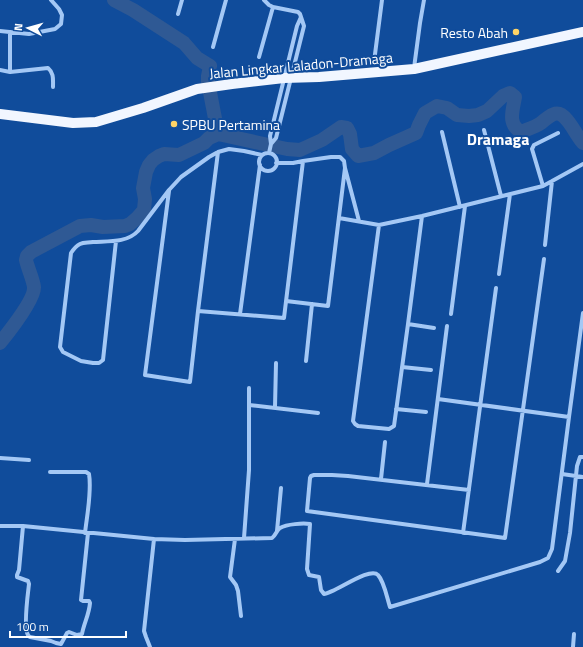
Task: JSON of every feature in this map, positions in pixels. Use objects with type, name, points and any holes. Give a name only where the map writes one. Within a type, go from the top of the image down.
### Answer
[{"type":"main road","name":"Jalan Lingkar Laladon-Dramaga","points":[[0,114],[73,123],[96,122],[143,108],[197,89],[288,78],[319,77],[414,69],[583,32]]},
{"type":"street","points":[[0,31],[29,34],[54,29],[61,24],[62,14],[51,0]]},
{"type":"street","points":[[178,14],[182,0]]},
{"type":"street","points":[[213,47],[226,0]]},
{"type":"street","points":[[261,167],[265,170],[272,169],[276,163],[270,148],[270,136],[304,26],[300,14],[295,10],[273,7],[264,0]]},
{"type":"street","points":[[374,62],[382,0]]},
{"type":"street","points":[[414,69],[424,0]]},
{"type":"street","points":[[259,57],[273,7]]},
{"type":"street","points":[[10,32],[10,72]]},
{"type":"street","points":[[0,70],[10,72],[48,68],[52,71],[54,76],[53,87]]},
{"type":"street","points":[[484,130],[501,196]]},
{"type":"street","points":[[442,132],[460,207]]},
{"type":"street","points":[[543,186],[532,149],[534,145],[558,133]]},
{"type":"street","points":[[240,314],[261,167],[261,157],[270,148]]},
{"type":"street","points":[[116,241],[103,360],[99,363],[81,361],[63,352],[60,347],[71,253],[74,248],[79,244],[116,241],[134,236],[181,176],[218,152],[229,149],[256,154],[261,157]]},
{"type":"street","points":[[169,190],[144,375],[190,382],[218,152]]},
{"type":"street","points":[[276,163],[293,163],[340,157],[344,161],[360,221]]},
{"type":"street","points":[[198,311],[284,318],[303,161]]},
{"type":"street","points":[[338,218],[379,225],[422,216],[543,186],[583,164]]},
{"type":"street","points":[[576,167],[583,169]]},
{"type":"street","points":[[286,301],[328,306],[345,168]]},
{"type":"street","points":[[545,245],[552,181]]},
{"type":"street","points":[[499,274],[510,194]]},
{"type":"street","points":[[451,314],[465,206]]},
{"type":"street","points":[[379,225],[354,420],[355,424],[358,426],[389,429],[394,426],[422,216]]},
{"type":"street","points":[[469,490],[381,479],[332,475],[311,476],[307,511],[505,538],[544,260]]},
{"type":"street","points":[[463,533],[496,288]]},
{"type":"street","points":[[306,361],[312,304]]},
{"type":"street","points":[[277,531],[290,525],[304,523],[310,524],[307,573],[318,577],[321,590],[324,594],[365,574],[375,573],[378,574],[382,582],[390,607],[540,562],[548,558],[552,549],[583,313]]},
{"type":"street","points":[[408,324],[434,328]]},
{"type":"street","points":[[426,484],[447,326]]},
{"type":"street","points":[[275,407],[276,363]]},
{"type":"street","points":[[402,367],[431,370]]},
{"type":"street","points":[[244,538],[249,470],[249,388]]},
{"type":"street","points":[[438,399],[569,417]]},
{"type":"street","points":[[249,404],[318,413]]},
{"type":"street","points":[[396,409],[426,412]]},
{"type":"street","points":[[381,479],[385,442]]},
{"type":"street","points":[[558,571],[565,561],[570,533],[578,460],[583,457]]},
{"type":"street","points":[[0,458],[29,460]]},
{"type":"street","points":[[23,526],[17,577],[28,581],[25,622],[26,631],[30,637],[61,644],[69,632],[82,634],[88,618],[90,603],[89,601],[81,600],[90,485],[89,474],[86,472],[50,472]]},
{"type":"street","points":[[562,474],[583,477]]},
{"type":"street","points":[[0,526],[23,526],[154,539],[185,540],[272,538],[276,535],[277,531],[281,488]]},
{"type":"street","points":[[150,647],[144,631],[154,539]]},
{"type":"street","points":[[235,539],[230,577],[236,585],[238,591],[241,616]]},
{"type":"street","points":[[574,634],[574,647]]},
{"type":"waterway","points":[[114,0],[133,10],[184,43],[197,58],[210,66],[208,82],[218,134]]},
{"type":"waterway","points":[[0,343],[26,307],[33,292],[34,287],[26,260],[27,256],[31,252],[80,226],[91,225],[103,227],[125,226],[130,224],[144,210],[145,199],[143,188],[146,172],[153,160],[164,154],[179,155],[204,143],[209,138],[218,134],[287,149],[300,150],[322,140],[341,127],[347,128],[350,134],[352,149],[358,156],[374,153],[416,133],[425,113],[437,106],[447,108],[457,115],[478,115],[487,111],[503,96],[510,93],[515,97],[512,121],[521,132],[536,126],[557,113],[567,120],[583,143]]},
{"type":"place","name":"Resto Abah","points":[[516,32]]},
{"type":"place","name":"SPBU Pertamina","points":[[174,124]]},
{"type":"district","name":"Dramaga","points":[[498,139]]}]
